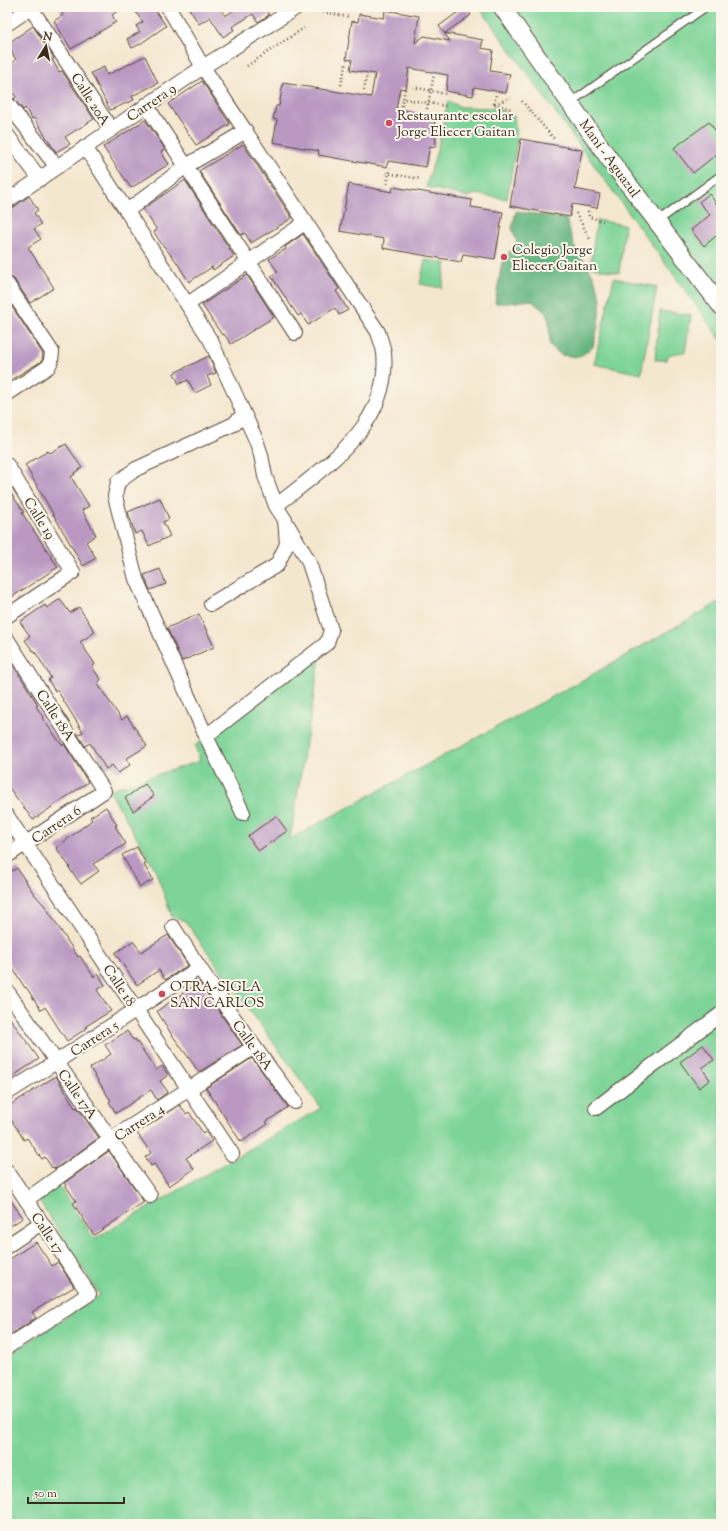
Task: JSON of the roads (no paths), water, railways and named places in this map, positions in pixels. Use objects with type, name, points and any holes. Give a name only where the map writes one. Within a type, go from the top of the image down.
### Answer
[{"type":"street","points":[[7,24],[32,7]]},
{"type":"street","name":"Calle 20A","points":[[32,7],[111,130]]},
{"type":"street","points":[[168,7],[203,67],[378,332],[384,352],[384,374],[380,397],[372,414],[348,447],[276,506]]},
{"type":"street","name":"Carrera 9","points":[[7,201],[203,67],[297,7]]},
{"type":"street","name":"Maní - Aguazul","points":[[502,7],[613,164],[721,306]]},
{"type":"street","points":[[7,103],[57,167]]},
{"type":"street","points":[[146,106],[295,333]]},
{"type":"street","points":[[127,210],[186,166],[246,131]]},
{"type":"street","points":[[7,135],[40,179]]},
{"type":"street","points":[[85,147],[211,341],[259,447],[265,476],[276,506],[308,560],[331,630],[327,643],[206,736]]},
{"type":"street","points":[[188,304],[306,222]]},
{"type":"street","points":[[7,284],[52,352],[51,361],[48,367],[7,394]]},
{"type":"street","points":[[243,813],[206,736],[136,579],[115,496],[118,482],[136,469],[234,424],[244,414]]},
{"type":"street","name":"Calle 19","points":[[7,465],[73,572],[7,616]]},
{"type":"street","points":[[211,604],[277,565],[287,544],[285,520]]},
{"type":"street","name":"Calle 18A","points":[[7,639],[104,791]]},
{"type":"street","name":"Carrera 6","points":[[7,856],[104,791]]},
{"type":"street","name":"Calle 18","points":[[7,816],[232,1154]]},
{"type":"street","name":"Calle 18A","points":[[173,927],[199,968],[254,1047],[295,1102]]},
{"type":"street","name":"Carrera 5","points":[[7,1093],[199,968]]},
{"type":"street","name":"Calle 17A","points":[[7,991],[150,1196]]},
{"type":"street","points":[[596,1108],[721,1014]]},
{"type":"street","name":"Carrera 4","points":[[26,1200],[110,1140],[254,1047]]},
{"type":"street","name":"Calle 17","points":[[7,1171],[89,1294],[7,1347]]},
{"type":"street","points":[[7,1246],[41,1223]]},
{"type":"lane","points":[[570,104],[706,7]]},
{"type":"lane","points":[[657,222],[721,175]]},
{"type":"place","name":"Restaurante escolar Jorge Eliecer Gaitan","points":[[389,123]]},
{"type":"place","name":"Colegio Jorge Eliecer Gaitan","points":[[504,257]]},
{"type":"place","name":"OTRA-SIGLA SAN CARLOS","points":[[162,994]]}]
